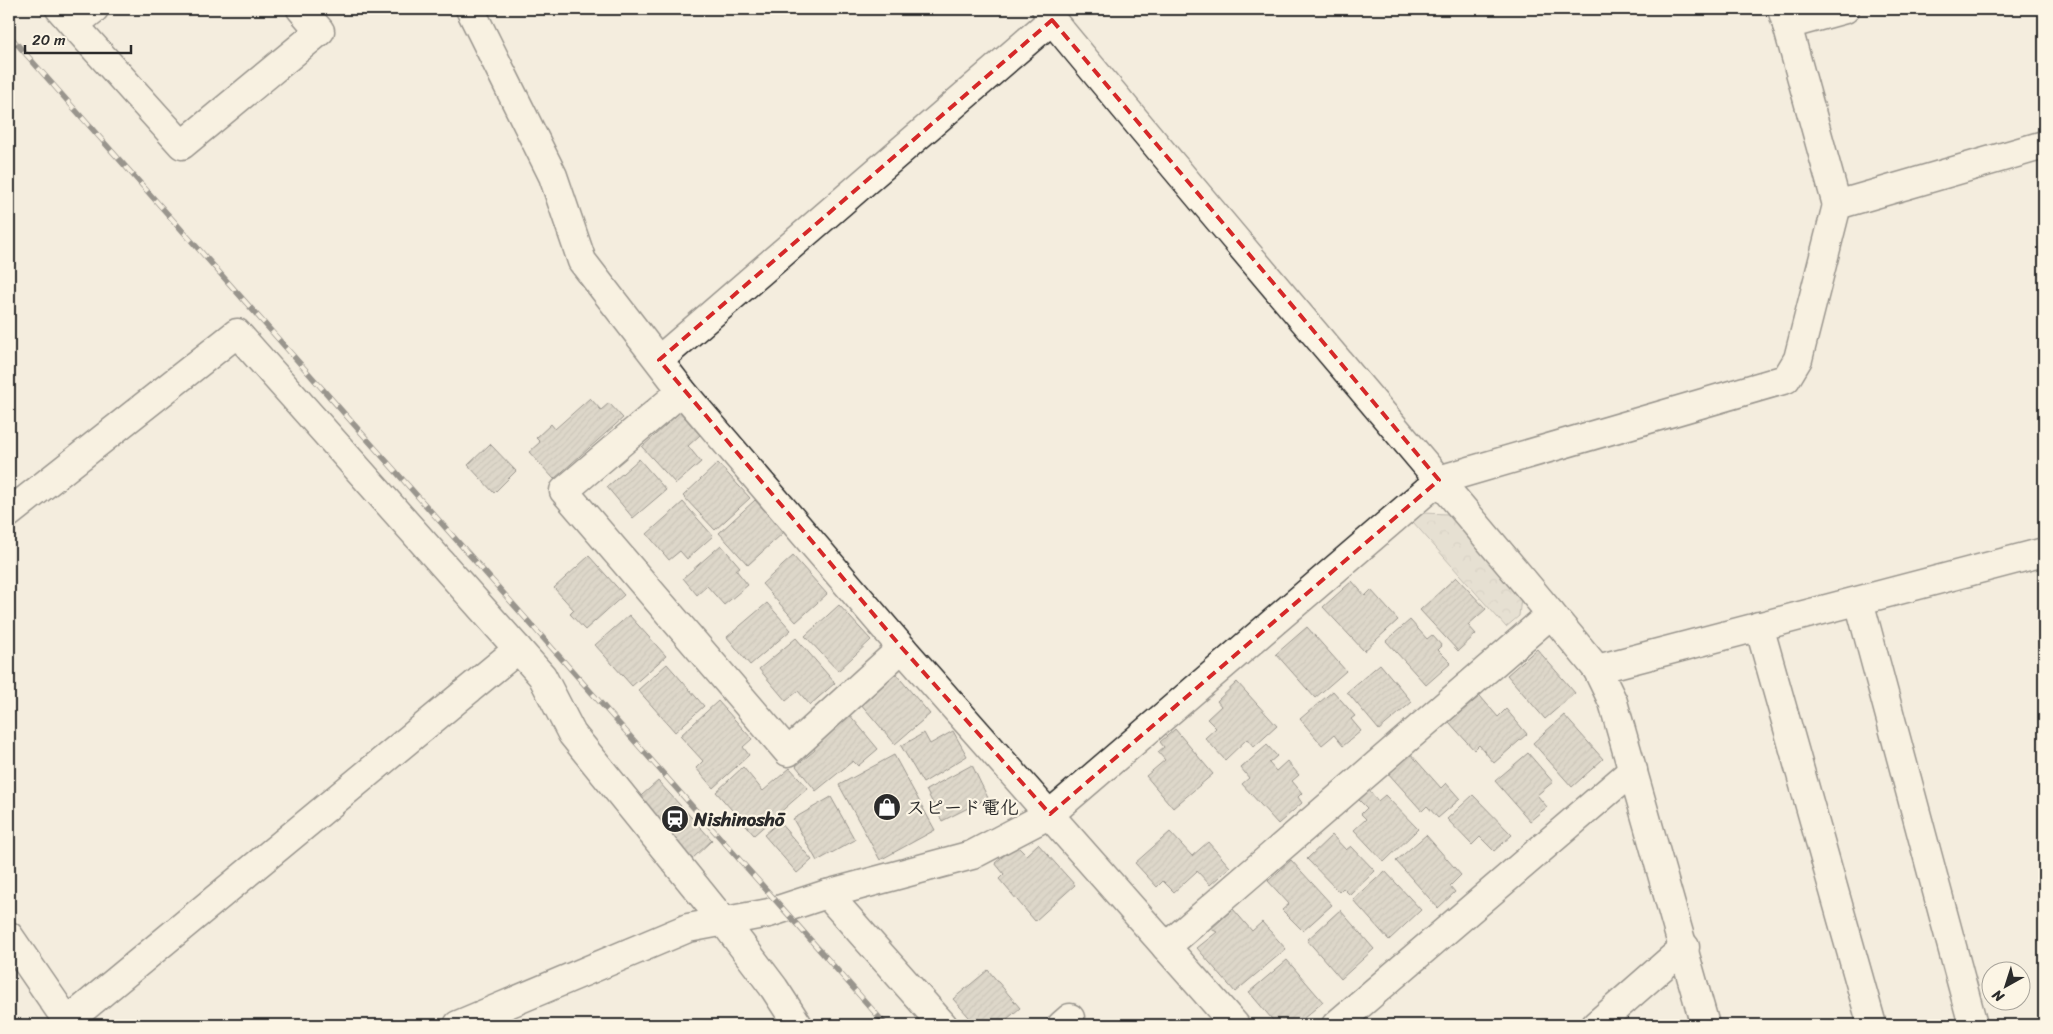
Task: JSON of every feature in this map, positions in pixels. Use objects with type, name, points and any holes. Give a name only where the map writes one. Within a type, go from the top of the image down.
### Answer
[{"type":"street","points":[[76,14],[182,145],[320,31],[300,9]]},
{"type":"street","points":[[470,9],[553,176],[582,261],[682,391],[902,648],[1235,1025]]},
{"type":"street","points":[[458,1025],[688,928],[769,913],[827,894],[972,855],[1050,814],[1438,480],[1786,379],[1798,359],[1837,205],[1784,17],[1845,9]]},
{"type":"street","points":[[659,360],[1049,14],[1211,213],[1597,670],[1613,702],[1706,1025]]},
{"type":"street","points":[[1837,205],[2044,145]]},
{"type":"street","points":[[9,513],[238,333],[542,676],[572,734],[724,922],[774,988],[798,1025]]},
{"type":"street","points":[[682,391],[564,491],[788,752],[902,648]]},
{"type":"street","points":[[1597,670],[2044,552]]},
{"type":"street","points":[[1859,601],[1973,1025]]},
{"type":"street","points":[[1166,947],[1551,614]]},
{"type":"street","points":[[1759,626],[1872,1025]]},
{"type":"street","points":[[9,936],[69,1023],[518,649]]},
{"type":"street","points":[[1336,1025],[1633,770]]},
{"type":"street","points":[[827,894],[943,1025]]},
{"type":"street","points":[[1596,1025],[1685,947]]},
{"type":"highlighted area","points":[[1052,20],[1439,480],[1050,814],[902,648],[659,360]]},
{"type":"green space","points":[[1423,513],[1448,514],[1521,597],[1519,616],[1506,627],[1413,522]]},
{"type":"building","points":[[590,398],[601,410],[609,403],[623,418],[554,479],[529,452],[540,442],[536,438],[551,424],[555,429]]},
{"type":"building","points":[[680,412],[700,435],[688,446],[701,462],[676,484],[642,447]]},
{"type":"building","points":[[490,444],[516,471],[494,493],[468,465]]},
{"type":"building","points":[[639,459],[666,490],[633,518],[607,487]]},
{"type":"building","points":[[718,463],[750,498],[715,530],[683,496]]},
{"type":"building","points":[[755,500],[784,532],[748,565],[719,533]]},
{"type":"building","points":[[683,502],[713,536],[687,559],[680,551],[669,560],[647,534]]},
{"type":"building","points":[[721,545],[740,567],[736,570],[748,585],[724,605],[707,586],[697,595],[683,578]]},
{"type":"building","points":[[589,556],[624,595],[585,630],[570,614],[574,610],[554,588]]},
{"type":"building","points":[[793,556],[827,594],[796,622],[762,584]]},
{"type":"building","points":[[1456,577],[1486,609],[1468,625],[1476,634],[1458,651],[1420,610]]},
{"type":"building","points":[[1352,581],[1365,596],[1371,590],[1398,620],[1364,651],[1323,607]]},
{"type":"building","points":[[767,603],[791,630],[750,665],[727,637]]},
{"type":"building","points":[[839,605],[871,640],[838,671],[805,636]]},
{"type":"building","points":[[629,615],[666,656],[632,686],[595,645]]},
{"type":"building","points":[[1410,620],[1427,639],[1432,635],[1442,646],[1438,650],[1451,663],[1426,685],[1386,641]]},
{"type":"building","points":[[1307,627],[1346,671],[1315,698],[1276,654]]},
{"type":"building","points":[[796,638],[835,683],[810,705],[798,691],[786,701],[759,669]]},
{"type":"building","points":[[1537,649],[1575,693],[1545,719],[1507,675]]},
{"type":"building","points":[[667,664],[704,706],[675,732],[638,690]]},
{"type":"building","points":[[1380,664],[1412,702],[1379,730],[1347,692]]},
{"type":"building","points":[[895,673],[930,714],[895,744],[860,703]]},
{"type":"building","points":[[1237,682],[1277,726],[1254,747],[1247,739],[1225,760],[1205,738],[1216,728],[1207,719],[1221,706],[1217,701]]},
{"type":"building","points":[[1333,691],[1355,716],[1351,719],[1361,731],[1343,746],[1334,735],[1322,745],[1300,719]]},
{"type":"building","points":[[1480,696],[1498,717],[1506,709],[1527,734],[1494,763],[1479,745],[1474,750],[1449,722]]},
{"type":"building","points":[[718,701],[752,739],[743,747],[749,755],[713,788],[696,768],[703,761],[680,736]]},
{"type":"building","points":[[849,714],[878,749],[858,766],[853,761],[816,791],[796,766],[815,750],[813,744]]},
{"type":"building","points":[[1564,715],[1603,759],[1572,787],[1533,743]]},
{"type":"building","points":[[1175,729],[1213,774],[1173,808],[1146,776],[1165,760],[1158,752],[1164,747],[1160,742]]},
{"type":"building","points":[[953,731],[967,756],[923,783],[901,746],[924,733],[930,744]]},
{"type":"building","points":[[1267,745],[1277,756],[1269,763],[1276,771],[1287,761],[1299,775],[1292,781],[1302,793],[1298,797],[1302,803],[1278,824],[1242,784],[1249,778],[1241,768]]},
{"type":"building","points":[[1409,752],[1441,788],[1446,783],[1460,799],[1438,818],[1427,806],[1422,811],[1387,772]]},
{"type":"building","points":[[1528,753],[1553,782],[1537,795],[1547,807],[1530,821],[1495,781]]},
{"type":"building","name":"スピード電化","points":[[894,755],[935,830],[880,860],[839,785]]},
{"type":"building","points":[[972,765],[988,798],[942,821],[926,790]]},
{"type":"building","points":[[743,767],[763,791],[790,768],[808,788],[754,835],[716,792]]},
{"type":"building","points":[[658,781],[712,840],[690,861],[634,802]]},
{"type":"building","points":[[1369,790],[1378,801],[1385,795],[1418,829],[1384,862],[1354,830],[1366,819],[1361,814],[1367,808],[1359,800]]},
{"type":"building","points":[[1473,795],[1512,835],[1494,851],[1480,837],[1472,845],[1447,819]]},
{"type":"building","points":[[831,797],[855,840],[817,861],[793,819]]},
{"type":"building","points":[[779,822],[812,860],[797,873],[764,835]]},
{"type":"building","points":[[1170,832],[1192,856],[1208,842],[1230,867],[1210,885],[1197,871],[1174,892],[1163,881],[1157,887],[1135,863]]},
{"type":"building","points":[[1332,835],[1346,850],[1351,846],[1375,871],[1350,895],[1343,888],[1339,892],[1307,859]]},
{"type":"building","points":[[1426,835],[1461,875],[1450,886],[1455,892],[1438,908],[1396,861]]},
{"type":"building","points":[[1038,844],[1075,885],[1035,921],[999,879],[1004,874],[995,863],[1016,845],[1026,855]]},
{"type":"building","points":[[1291,860],[1332,905],[1303,931],[1282,910],[1289,904],[1268,881]]},
{"type":"building","points":[[1385,871],[1421,910],[1389,940],[1353,900]]},
{"type":"building","points":[[1233,909],[1252,931],[1262,922],[1286,949],[1235,992],[1197,948],[1217,932],[1211,929]]},
{"type":"building","points":[[1340,910],[1374,949],[1341,979],[1307,940]]},
{"type":"building","points":[[1287,960],[1323,1002],[1296,1025],[1277,1025],[1249,992]]},
{"type":"building","points":[[988,970],[1020,1008],[1000,1025],[976,1025],[953,999]]},
{"type":"railway","points":[[9,35],[886,1025]]},
{"type":"place","name":"スピード電化","points":[[887,807]]},
{"type":"place","name":"Nishinoshō","points":[[675,819]]}]
